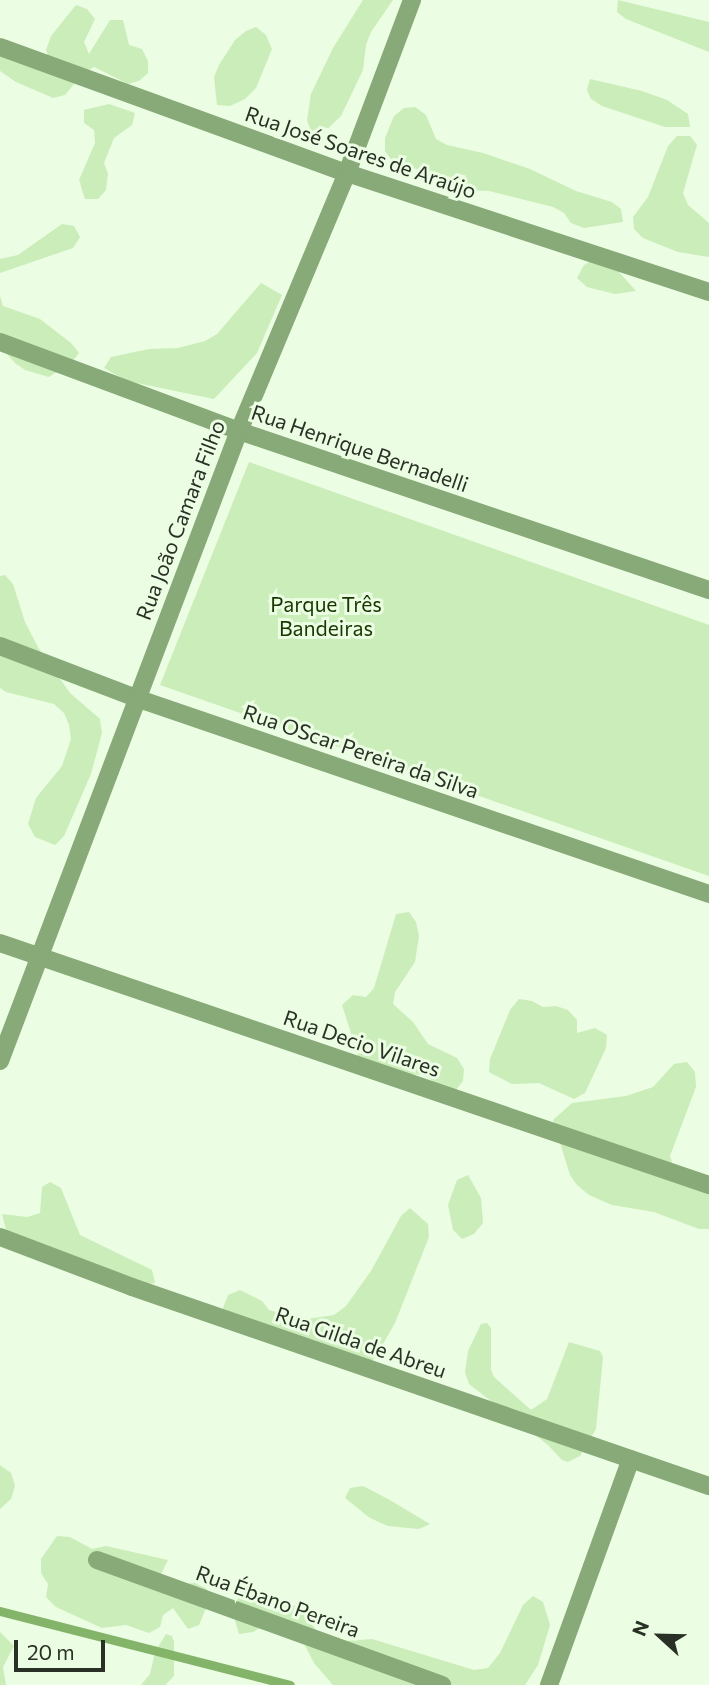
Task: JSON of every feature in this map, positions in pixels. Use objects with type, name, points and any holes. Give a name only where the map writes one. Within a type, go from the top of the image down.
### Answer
[{"type":"street","name":"Rua João Camara Filho","points":[[0,1061],[239,431],[346,173],[412,0]]},
{"type":"street","name":"Rua José Soares de Araújo","points":[[0,47],[346,173],[709,292]]},
{"type":"street","name":"Rua Henrique Bernadelli","points":[[0,342],[239,431],[709,590]]},
{"type":"street","name":"Rua OScar Pereira da Silva","points":[[0,646],[136,698],[709,894]]},
{"type":"street","name":"Rua Decio Vilares","points":[[0,943],[709,1185]]},
{"type":"street","name":"Rua Gilda de Abreu","points":[[0,1237],[132,1287],[709,1486]]},
{"type":"street","points":[[550,1685],[631,1459]]},
{"type":"street","name":"Rua Ébano Pereira","points":[[97,1560],[442,1685]]},
{"type":"green space","points":[[363,0],[393,0],[371,32],[366,45],[363,70],[341,116],[323,133],[311,132],[307,120],[311,94],[333,48]]},
{"type":"green space","points":[[618,0],[709,22],[709,52],[626,19],[617,12]]},
{"type":"green space","points":[[76,5],[87,9],[95,19],[84,42],[89,54],[110,20],[123,20],[129,45],[142,49],[148,61],[148,73],[139,81],[128,84],[94,67],[83,73],[65,95],[53,98],[16,82],[0,71],[0,54],[50,61],[46,50],[51,36]]},
{"type":"green space","points":[[256,27],[266,35],[272,49],[256,88],[245,99],[230,106],[217,105],[214,77],[219,65],[235,40]]},
{"type":"green space","points":[[590,79],[642,91],[667,100],[688,114],[690,127],[665,127],[602,106],[591,99],[587,90]]},
{"type":"green space","points":[[109,104],[135,113],[132,125],[114,138],[104,163],[108,174],[106,190],[98,199],[85,199],[79,180],[95,143],[94,130],[84,123],[84,110]]},
{"type":"green space","points":[[415,107],[426,115],[436,139],[447,145],[483,153],[530,169],[576,191],[612,202],[621,209],[623,222],[584,228],[571,223],[564,213],[553,207],[489,191],[463,190],[439,181],[430,173],[393,162],[385,151],[385,138],[394,116],[404,108]]},
{"type":"green space","points":[[677,136],[690,136],[697,145],[683,193],[688,205],[709,223],[709,257],[678,252],[643,238],[634,229],[633,217],[648,197],[668,146]]},
{"type":"green space","points":[[62,224],[74,226],[80,237],[73,248],[0,273],[0,259],[18,255]]},
{"type":"green space","points":[[595,259],[618,271],[636,291],[615,294],[587,287],[577,278],[584,265]]},
{"type":"green space","points":[[261,283],[282,295],[257,353],[214,399],[127,381],[104,368],[111,357],[149,349],[178,348],[205,341],[217,334]]},
{"type":"green space","points":[[0,296],[3,306],[40,319],[71,343],[79,353],[71,363],[49,377],[25,370],[15,363],[0,346]]},
{"type":"green space","name":"Parque Três Bandeiras","points":[[249,462],[709,625],[709,876],[160,685]]},
{"type":"green space","points":[[5,575],[13,584],[25,622],[39,649],[70,693],[100,719],[102,733],[91,774],[64,836],[55,845],[35,837],[28,824],[36,798],[62,766],[71,739],[69,725],[64,713],[54,704],[6,692],[0,688],[0,576]]},
{"type":"green space","points":[[409,912],[416,922],[419,936],[415,962],[395,992],[393,1004],[413,1022],[428,1044],[457,1058],[464,1069],[463,1081],[455,1091],[444,1089],[424,1075],[396,1073],[359,1058],[342,1005],[353,995],[366,997],[374,988],[396,914]]},
{"type":"green space","points":[[519,999],[532,1001],[543,1007],[556,1006],[568,1010],[577,1020],[577,1033],[595,1028],[607,1035],[606,1048],[585,1093],[574,1099],[539,1083],[512,1084],[489,1072],[490,1059],[510,1010]]},
{"type":"green space","points":[[687,1062],[695,1072],[696,1087],[670,1156],[674,1169],[709,1188],[709,1229],[699,1229],[654,1212],[612,1205],[589,1195],[570,1175],[553,1120],[572,1103],[626,1096],[653,1087],[674,1064]]},
{"type":"green space","points":[[468,1175],[481,1198],[483,1223],[474,1234],[462,1239],[453,1230],[448,1205],[457,1180]]},
{"type":"green space","points":[[50,1182],[61,1188],[80,1235],[152,1270],[155,1283],[142,1285],[9,1241],[2,1214],[27,1217],[40,1213],[42,1187]]},
{"type":"green space","points":[[410,1208],[428,1224],[429,1237],[395,1323],[375,1358],[364,1367],[228,1320],[223,1308],[228,1295],[240,1290],[262,1301],[269,1310],[282,1314],[307,1319],[334,1315],[346,1306],[371,1271],[401,1216]]},
{"type":"green space","points":[[487,1323],[491,1328],[491,1370],[494,1377],[531,1410],[547,1399],[569,1342],[600,1351],[603,1357],[596,1429],[580,1456],[568,1462],[562,1460],[548,1445],[469,1384],[465,1372],[468,1351],[481,1324]]},
{"type":"green space","points":[[0,1465],[11,1473],[15,1486],[11,1499],[0,1509]]},
{"type":"green space","points":[[363,1486],[430,1524],[419,1529],[388,1526],[370,1518],[345,1498],[350,1488]]},
{"type":"green space","points":[[57,1536],[70,1537],[92,1549],[106,1546],[168,1560],[160,1576],[168,1585],[195,1583],[207,1589],[209,1601],[199,1625],[188,1629],[173,1608],[163,1615],[160,1627],[149,1633],[126,1625],[102,1628],[56,1607],[46,1597],[48,1584],[41,1573],[41,1559]]},
{"type":"green space","points":[[250,1592],[299,1607],[322,1638],[334,1642],[372,1639],[474,1670],[488,1668],[500,1653],[523,1605],[533,1596],[543,1602],[550,1625],[538,1665],[525,1685],[333,1685],[314,1663],[296,1628],[287,1619],[274,1619],[253,1632],[239,1634],[235,1620],[238,1594]]},
{"type":"green space","points":[[0,1632],[14,1646],[3,1667],[6,1685],[0,1685]]},
{"type":"green space","points":[[166,1634],[172,1636],[174,1642],[174,1676],[165,1685],[141,1685],[150,1674],[155,1652]]},
{"type":"waterway","points":[[0,1611],[290,1685]]}]
